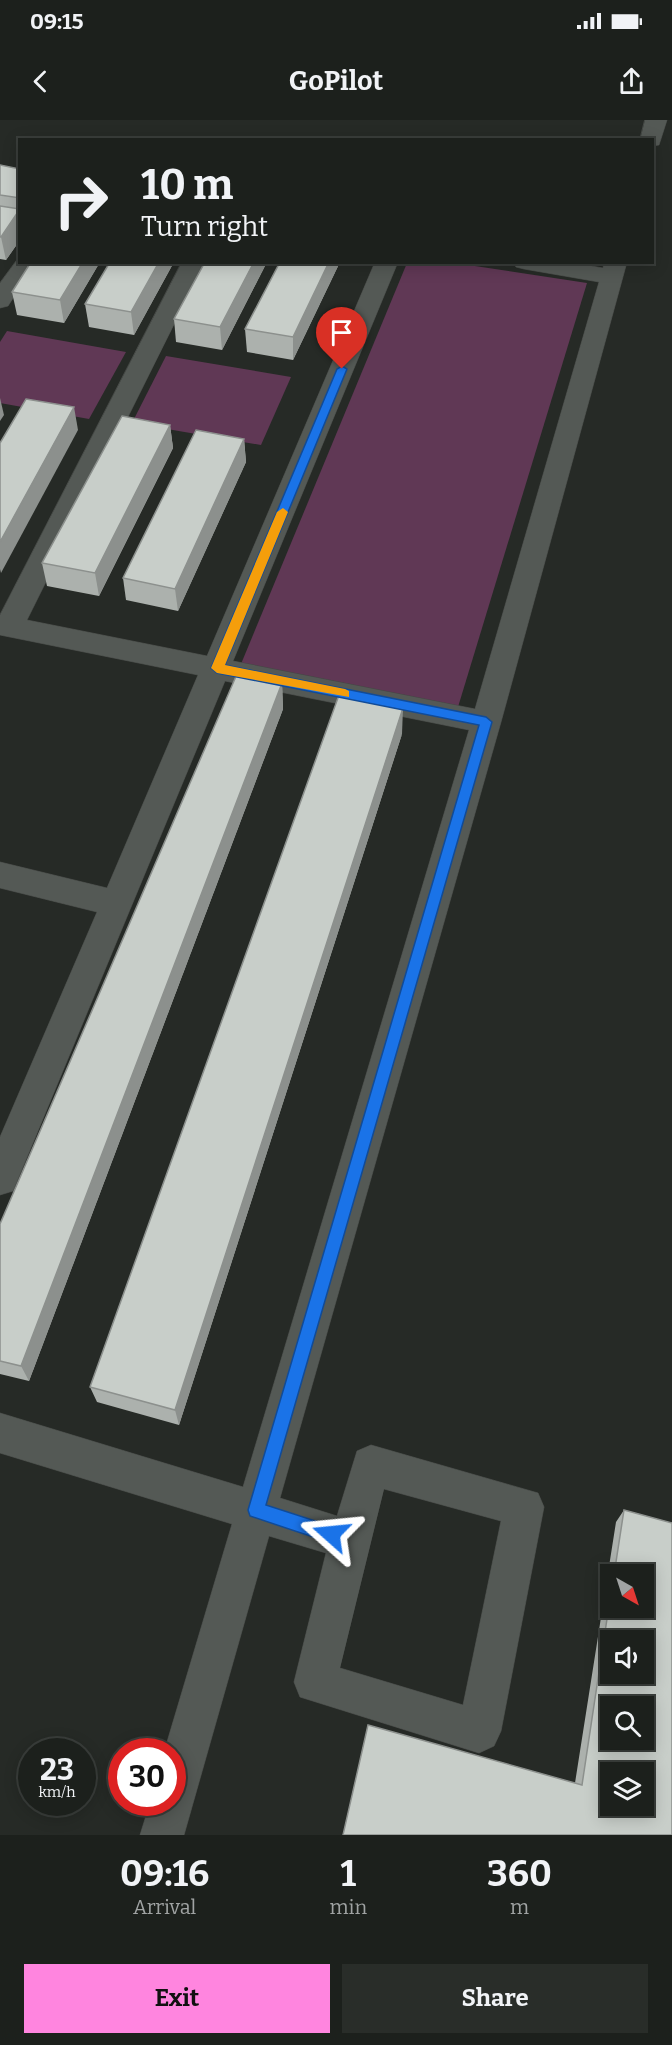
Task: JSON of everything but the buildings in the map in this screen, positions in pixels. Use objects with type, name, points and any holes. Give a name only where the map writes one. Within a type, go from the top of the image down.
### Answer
[{"type":"street","points":[[652,138],[656,120]]},
{"type":"street","points":[[194,264],[5,626],[486,722]]},
{"type":"street","points":[[0,1179],[386,264]]},
{"type":"street","points":[[186,1752],[486,722],[614,270],[546,264]]},
{"type":"street","points":[[0,301],[14,270]]},
{"type":"street","points":[[0,874],[118,904]]},
{"type":"street","points":[[0,1433],[350,1540]]},
{"type":"street","points":[[371,1465],[524,1507],[479,1731],[315,1682],[350,1540],[371,1465]]},
{"type":"street","points":[[162,1835],[168,1816]]},
{"type":"shaded area","points":[[407,264],[462,264],[587,283],[458,707],[241,664]]},
{"type":"shaded area","points":[[7,331],[126,352],[89,419],[0,403],[0,342]]},
{"type":"shaded area","points":[[166,356],[291,377],[261,445],[132,423]]},
{"type":"slow traffic","points":[[283,512],[217,668],[345,694]]},
{"type":"route","points":[[331,1534],[256,1510],[486,722],[217,668],[342,369]]}]
